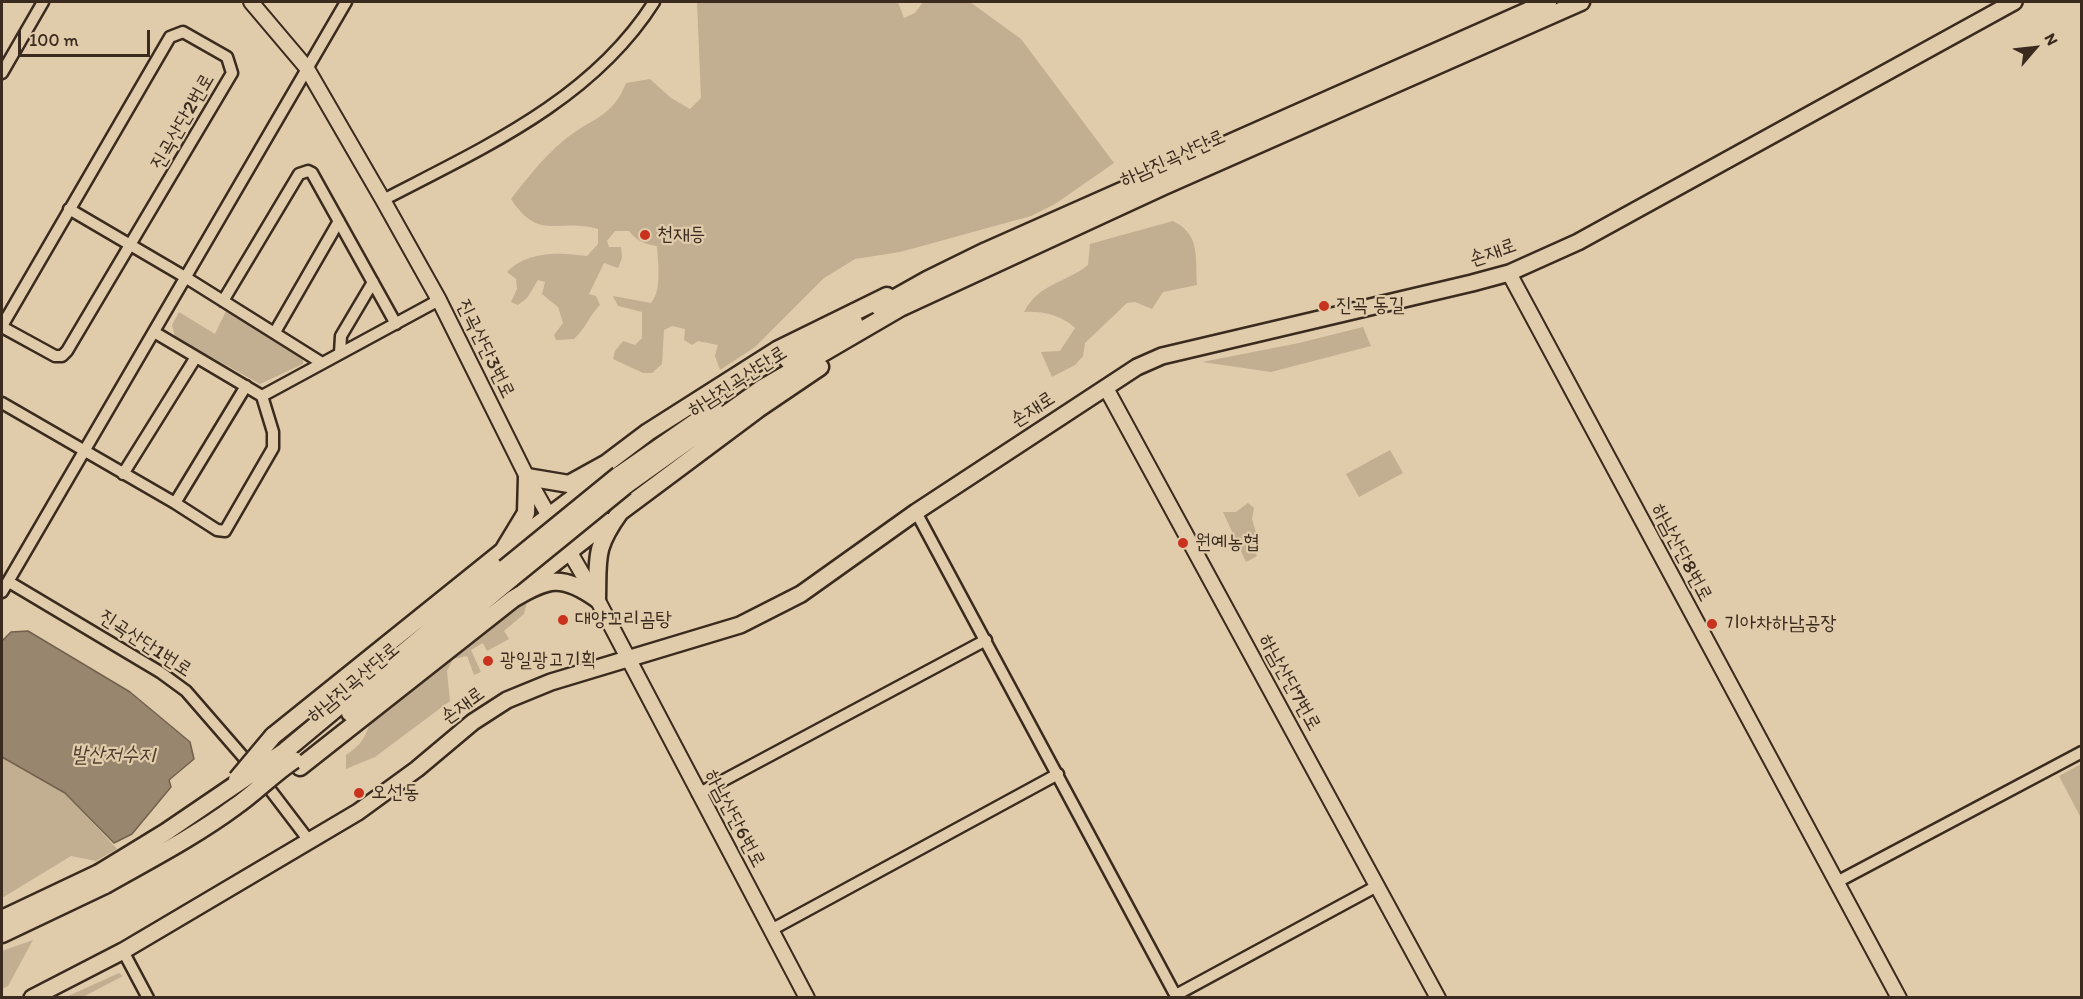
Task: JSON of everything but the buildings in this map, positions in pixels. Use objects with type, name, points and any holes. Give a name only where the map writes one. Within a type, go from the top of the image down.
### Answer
[{"type":"highway","points":[[1395,76],[1548,2]]},
{"type":"highway","name":"하남진곡산단로","points":[[2,919],[172,848],[237,806],[267,778],[293,759],[507,565],[617,474],[760,378],[932,286],[1157,181],[1395,76],[1581,2]]},
{"type":"highway","points":[[513,599],[528,582],[758,409],[841,353],[905,316],[932,286]]},
{"type":"highway","points":[[507,565],[512,540],[526,513],[527,477],[569,484],[617,474]]},
{"type":"highway","points":[[227,790],[273,736],[507,565],[549,516],[572,499],[617,474]]},
{"type":"highway","points":[[597,599],[598,550],[606,531],[620,512]]},
{"type":"highway","points":[[293,759],[513,599],[538,584],[561,582],[577,585],[597,599]]},
{"type":"highway","name":"하남진곡산단로","points":[[2,934],[102,879],[227,790],[293,759]]},
{"type":"main road","name":"손재로","points":[[32,998],[123,951],[358,812],[417,769],[473,722],[507,700],[551,681],[740,625],[770,612],[801,594],[916,512],[1137,367],[1162,356],[1360,311],[1509,273],[1578,242],[2014,2]]},
{"type":"street","points":[[2,73],[43,2]]},
{"type":"street","name":"진곡산단3번로","points":[[251,2],[306,67],[439,300],[527,477],[597,599]]},
{"type":"street","points":[[2,592],[81,451],[154,332],[306,67],[346,2]]},
{"type":"street","points":[[383,200],[521,127],[568,93],[600,67],[654,2]]},
{"type":"street","name":"진곡산단2번로","points":[[183,32],[227,57],[232,73],[131,246],[62,356],[54,356],[2,326],[69,209],[170,37],[183,32]]},
{"type":"street","points":[[223,301],[299,174],[304,171],[312,174],[396,324]]},
{"type":"street","points":[[69,209],[185,277],[322,363]]},
{"type":"street","points":[[275,332],[339,221]]},
{"type":"street","name":"하남산단8번로","points":[[1509,273],[1899,998]]},
{"type":"street","points":[[340,353],[341,336],[373,282]]},
{"type":"street","points":[[262,396],[439,300]]},
{"type":"street","points":[[2,403],[81,451],[175,502],[217,530],[225,531],[273,448],[273,432],[262,396],[154,332]]},
{"type":"street","points":[[123,474],[196,357]]},
{"type":"street","points":[[175,502],[246,386]]},
{"type":"street","name":"하남산단7번로","points":[[1106,388],[1438,998]]},
{"type":"street","points":[[916,512],[1177,996],[1377,886]]},
{"type":"street","name":"진곡산단1번로","points":[[9,582],[160,672],[186,692],[278,798],[310,842]]},
{"type":"street","name":"하남산단6번로","points":[[597,599],[626,658],[807,998]]},
{"type":"street","points":[[698,794],[986,640]]},
{"type":"street","points":[[1837,882],[2082,752]]},
{"type":"street","points":[[771,930],[1058,774]]},
{"type":"street","points":[[123,951],[148,998]]},
{"type":"shaded area","points":[[697,2],[898,2],[904,18],[915,13],[923,2],[970,2],[1021,39],[1114,163],[1055,204],[1031,216],[900,252],[855,259],[824,278],[755,347],[720,370],[715,356],[718,345],[698,341],[692,345],[684,340],[685,329],[672,326],[664,330],[662,364],[652,373],[643,373],[613,359],[615,351],[623,341],[635,345],[642,338],[642,312],[618,306],[613,296],[651,303],[657,291],[658,276],[657,246],[641,242],[629,231],[615,231],[607,241],[609,247],[621,247],[622,258],[618,268],[604,263],[589,294],[596,296],[600,305],[574,339],[556,340],[554,335],[563,323],[558,307],[542,294],[545,282],[538,280],[527,298],[518,305],[511,302],[517,289],[516,279],[507,272],[524,260],[544,255],[587,256],[598,244],[598,229],[572,225],[541,225],[531,221],[511,199],[556,148],[614,104],[626,83],[650,79],[671,98],[690,109],[701,98]]},
{"type":"shaded area","points":[[1173,221],[1188,233],[1195,248],[1197,285],[1163,292],[1152,309],[1135,302],[1127,303],[1085,343],[1083,356],[1075,365],[1052,377],[1041,352],[1060,351],[1075,328],[1051,315],[1024,312],[1030,302],[1045,289],[1088,265],[1090,244]]},
{"type":"shaded area","points":[[226,311],[303,355],[303,364],[260,384],[175,337],[172,325],[179,312],[215,334]]},
{"type":"shaded area","points":[[1363,327],[1371,346],[1271,372],[1202,362],[1299,343]]},
{"type":"shaded area","points":[[1390,450],[1403,473],[1359,497],[1346,474]]},
{"type":"shaded area","points":[[1248,503],[1254,508],[1252,519],[1257,536],[1254,549],[1257,556],[1246,562],[1223,512],[1236,512]]},
{"type":"shaded area","points":[[527,602],[524,614],[504,631],[509,639],[487,651],[483,643],[471,650],[481,672],[474,675],[467,656],[453,659],[447,671],[450,701],[375,757],[346,769],[346,755],[363,739],[371,718],[449,655],[491,627],[519,603]]},
{"type":"shaded area","points":[[2,757],[65,793],[117,849],[96,861],[71,856],[2,898]]},
{"type":"shaded area","points":[[2081,764],[2081,818],[2059,776]]},
{"type":"shaded area","points":[[33,940],[8,986],[2,989],[2,951]]},
{"type":"shaded area","points":[[119,973],[123,976],[83,997],[66,997]]},
{"type":"water","name":"발산저수지","points":[[28,631],[130,692],[190,742],[194,759],[169,780],[171,787],[132,834],[114,843],[65,793],[2,757],[2,641],[11,632]]},
{"type":"place","name":"천재등","points":[[645,235]]},
{"type":"place","name":"진곡 동길","points":[[1324,306]]},
{"type":"place","name":"원예농협","points":[[1183,543]]},
{"type":"place","name":"대양꼬리곰탕","points":[[563,620]]},
{"type":"place","name":"기아차하남공장","points":[[1712,624]]},
{"type":"place","name":"광일광고기획","points":[[488,661]]},
{"type":"place","name":"오선동","points":[[359,793]]}]
